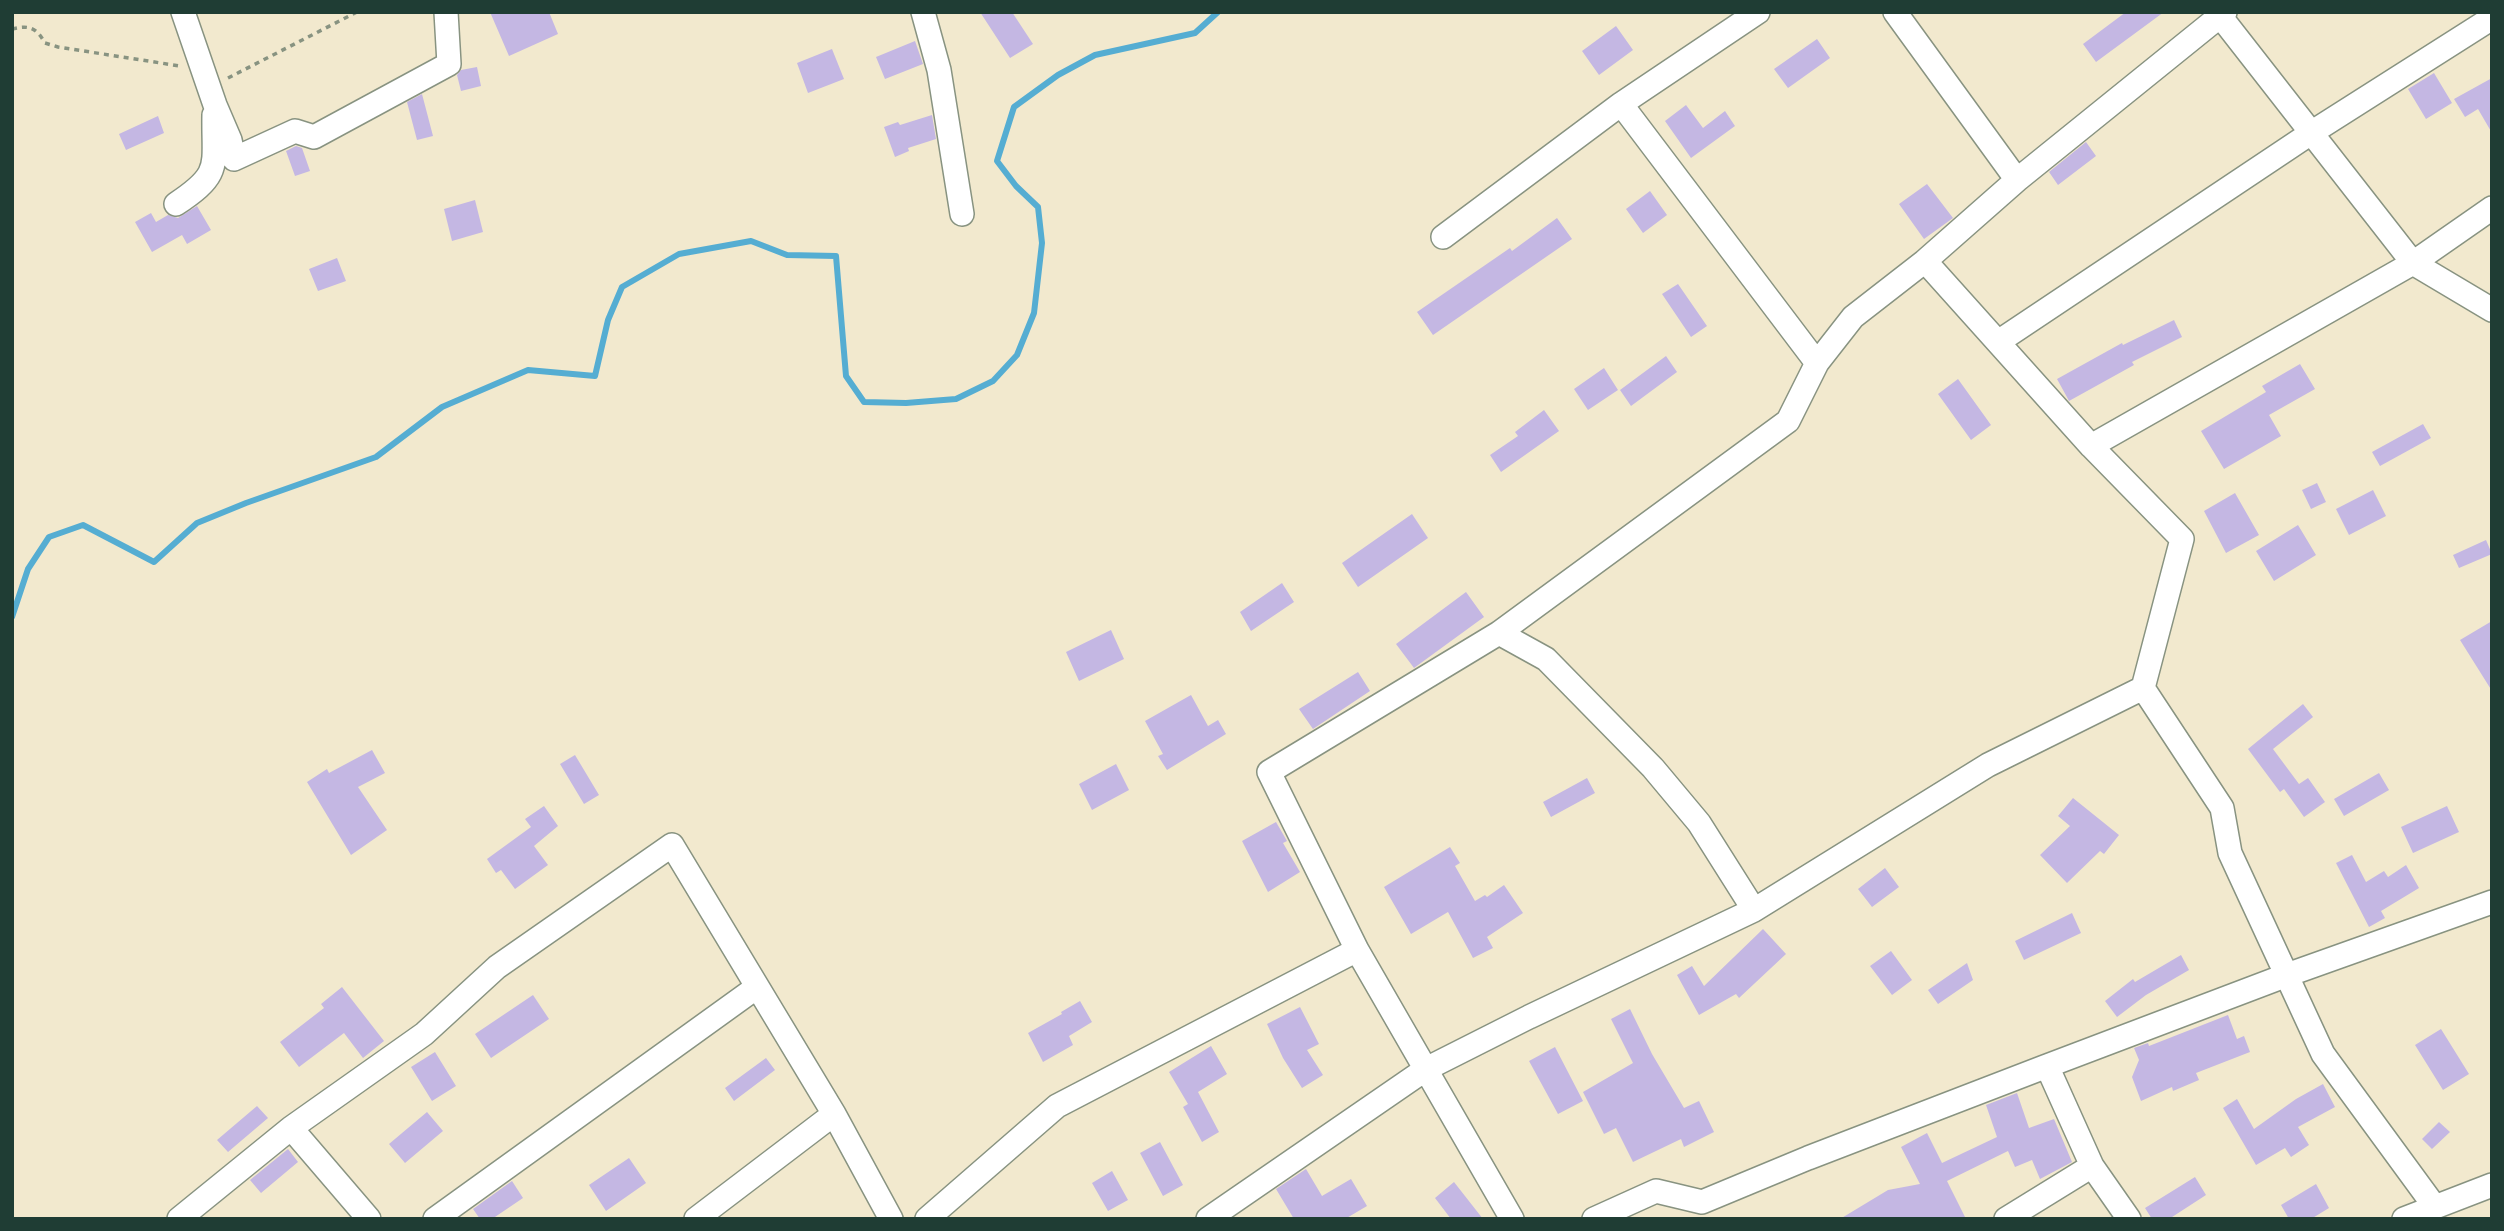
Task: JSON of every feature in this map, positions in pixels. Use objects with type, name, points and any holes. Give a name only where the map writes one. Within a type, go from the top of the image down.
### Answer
[{"type":"street","points":[[183,12],[230,140],[234,159],[295,131],[314,137],[449,64],[446,12]]},
{"type":"street","points":[[923,12],[939,69],[962,214]]},
{"type":"street","points":[[1443,237],[1621,104],[1759,12]]},
{"type":"street","points":[[1895,12],[2017,180]]},
{"type":"street","points":[[1512,1219],[1357,950],[1269,772],[1499,633],[1788,421],[1817,363],[1853,317],[1925,261],[2017,180],[2220,13],[2413,263],[2492,310]]},
{"type":"street","points":[[1998,342],[2311,133],[2492,18]]},
{"type":"street","points":[[1621,104],[1817,363]]},
{"type":"street","points":[[176,204],[199,189],[210,177],[214,162],[215,105]]},
{"type":"street","points":[[2091,446],[2413,263],[2492,208]]},
{"type":"street","points":[[1925,261],[2091,446],[2182,539],[2143,688],[2222,808],[2230,853],[2323,1054],[2435,1206]]},
{"type":"street","points":[[1499,633],[1546,659],[1653,768],[1699,823],[1754,910]]},
{"type":"street","points":[[1209,1219],[1426,1069],[1754,910],[1988,765],[2143,688]]},
{"type":"street","points":[[179,1219],[291,1128],[424,1034],[497,967],[672,845],[834,1114],[891,1219]]},
{"type":"street","points":[[1594,1219],[1656,1191],[1702,1202],[2047,1066],[2287,975],[2492,902]]},
{"type":"street","points":[[927,1219],[1057,1106],[1357,950]]},
{"type":"street","points":[[435,1219],[757,987]]},
{"type":"street","points":[[2047,1066],[2092,1166],[2129,1219]]},
{"type":"street","points":[[696,1219],[834,1114]]},
{"type":"street","points":[[291,1128],[369,1219]]},
{"type":"street","points":[[2006,1219],[2092,1166]]},
{"type":"street","points":[[2404,1219],[2492,1185]]},
{"type":"building","points":[[490,12],[549,12],[558,34],[509,56]]},
{"type":"building","points":[[980,12],[1012,12],[1033,44],[1010,58]]},
{"type":"building","points":[[2126,12],[2164,12],[2096,62],[2083,44]]},
{"type":"building","points":[[1616,26],[1633,50],[1599,75],[1582,51]]},
{"type":"building","points":[[1817,39],[1830,58],[1788,88],[1774,69]]},
{"type":"building","points":[[915,41],[923,64],[885,79],[876,57]]},
{"type":"building","points":[[832,49],[844,79],[808,93],[797,63]]},
{"type":"building","points":[[477,67],[481,86],[461,91],[457,75],[461,70]]},
{"type":"building","points":[[2434,73],[2452,103],[2426,119],[2408,89]]},
{"type":"building","points":[[2492,78],[2492,133],[2478,109],[2465,117],[2454,99]]},
{"type":"building","points":[[422,94],[433,136],[417,140],[407,102]]},
{"type":"building","points":[[1686,105],[1703,128],[1725,111],[1735,126],[1691,158],[1665,121]]},
{"type":"building","points":[[932,115],[936,139],[908,148],[909,151],[895,157],[884,127]]},
{"type":"building","points":[[158,116],[164,133],[126,150],[119,134]]},
{"type":"building","points":[[2086,142],[2096,156],[2058,185],[2049,172]]},
{"type":"building","points":[[296,146],[302,148],[310,171],[295,176],[286,151]]},
{"type":"building","points":[[1927,184],[1953,218],[1924,239],[1899,204]]},
{"type":"building","points":[[1650,191],[1667,215],[1643,233],[1626,209]]},
{"type":"building","points":[[475,200],[483,232],[452,241],[444,209]]},
{"type":"building","points":[[197,206],[211,230],[187,244],[182,235],[152,252],[135,222],[151,213],[156,222],[168,215],[178,218]]},
{"type":"building","points":[[1557,218],[1572,239],[1433,335],[1417,312],[1510,248],[1512,251]]},
{"type":"building","points":[[337,258],[346,281],[318,291],[309,269]]},
{"type":"building","points":[[1678,284],[1707,326],[1691,337],[1662,294]]},
{"type":"building","points":[[2174,320],[2182,337],[2132,362],[2134,365],[2069,401],[2057,379],[2122,343],[2123,345]]},
{"type":"building","points":[[1666,356],[1677,372],[1631,406],[1620,390]]},
{"type":"building","points":[[2300,364],[2315,389],[2269,415],[2281,436],[2224,469],[2201,431],[2266,392],[2262,386]]},
{"type":"building","points":[[1604,368],[1618,390],[1588,410],[1574,389]]},
{"type":"building","points":[[1958,379],[1991,425],[1971,440],[1938,394]]},
{"type":"building","points":[[1544,410],[1559,431],[1501,472],[1490,455],[1518,436],[1515,432]]},
{"type":"building","points":[[2423,424],[2431,438],[2380,466],[2372,452]]},
{"type":"building","points":[[2317,483],[2326,502],[2311,509],[2302,490]]},
{"type":"building","points":[[2373,490],[2386,516],[2349,535],[2336,509]]},
{"type":"building","points":[[2235,493],[2259,535],[2226,553],[2204,511]]},
{"type":"building","points":[[1412,514],[1428,538],[1358,587],[1342,563]]},
{"type":"building","points":[[2298,525],[2316,555],[2274,581],[2256,551]]},
{"type":"building","points":[[2486,540],[2492,554],[2459,568],[2453,555]]},
{"type":"building","points":[[1282,583],[1294,602],[1251,631],[1240,612]]},
{"type":"building","points":[[1466,592],[1484,617],[1414,668],[1396,644]]},
{"type":"building","points":[[2492,621],[2492,691],[2460,640]]},
{"type":"building","points":[[1111,630],[1124,659],[1079,681],[1066,652]]},
{"type":"building","points":[[1358,672],[1370,691],[1313,729],[1299,709]]},
{"type":"building","points":[[1191,695],[1208,726],[1218,720],[1226,734],[1167,770],[1158,756],[1163,754],[1145,721]]},
{"type":"building","points":[[2303,704],[2313,717],[2273,749],[2299,784],[2308,778],[2325,802],[2304,817],[2284,789],[2280,792],[2248,749]]},
{"type":"building","points":[[372,750],[385,773],[358,787],[387,830],[351,855],[307,782],[327,769],[329,773]]},
{"type":"building","points":[[575,755],[599,795],[584,804],[560,764]]},
{"type":"building","points":[[1116,764],[1129,790],[1092,810],[1079,784]]},
{"type":"building","points":[[2379,773],[2389,790],[2344,816],[2334,799]]},
{"type":"building","points":[[1587,778],[1595,793],[1551,817],[1543,802]]},
{"type":"building","points":[[2073,798],[2119,835],[2104,854],[2100,851],[2067,883],[2040,855],[2070,826],[2058,816]]},
{"type":"building","points":[[544,806],[558,826],[534,846],[548,865],[515,889],[501,870],[496,873],[487,859],[531,827],[525,819]]},
{"type":"building","points":[[2447,806],[2459,832],[2413,853],[2401,827]]},
{"type":"building","points":[[1276,822],[1287,841],[1283,843],[1300,872],[1268,892],[1242,841]]},
{"type":"building","points":[[1450,847],[1460,863],[1455,866],[1475,901],[1485,895],[1487,897],[1504,885],[1523,913],[1487,937],[1493,948],[1473,958],[1448,912],[1411,934],[1384,887]]},
{"type":"building","points":[[2352,855],[2366,882],[2384,871],[2388,877],[2406,865],[2419,888],[2381,911],[2385,918],[2369,927],[2336,863]]},
{"type":"building","points":[[1885,868],[1899,887],[1872,907],[1858,889]]},
{"type":"building","points":[[2072,913],[2081,933],[2024,960],[2015,941]]},
{"type":"building","points":[[1763,929],[1786,954],[1739,998],[1736,994],[1699,1015],[1677,975],[1692,966],[1704,986]]},
{"type":"building","points":[[1891,951],[1912,980],[1892,995],[1870,966]]},
{"type":"building","points":[[2181,955],[2189,970],[2146,995],[2117,1017],[2105,1001],[2133,979],[2135,982]]},
{"type":"building","points":[[1967,963],[1973,980],[1938,1004],[1928,990]]},
{"type":"building","points":[[342,987],[384,1041],[363,1058],[344,1033],[299,1067],[280,1042],[324,1008],[321,1004]]},
{"type":"building","points":[[533,995],[549,1019],[491,1058],[475,1034]]},
{"type":"building","points":[[1080,1001],[1092,1022],[1069,1036],[1073,1045],[1043,1062],[1028,1033]]},
{"type":"building","points":[[1300,1007],[1319,1044],[1307,1050],[1323,1075],[1302,1088],[1283,1058],[1267,1024]]},
{"type":"building","points":[[1630,1009],[1652,1054],[1684,1108],[1699,1101],[1714,1132],[1684,1147],[1681,1139],[1633,1162],[1616,1128],[1604,1134],[1583,1092],[1633,1063],[1611,1019]]},
{"type":"building","points":[[2228,1015],[2237,1039],[2244,1036],[2250,1052],[2196,1073],[2199,1080],[2173,1091],[2172,1087],[2141,1101],[2132,1077],[2139,1060],[2134,1048],[2148,1043],[2149,1046]]},
{"type":"building","points":[[2441,1029],[2469,1074],[2443,1090],[2415,1045]]},
{"type":"building","points":[[1211,1046],[1227,1074],[1198,1092],[1219,1132],[1202,1142],[1183,1107],[1188,1104],[1169,1072]]},
{"type":"building","points":[[1555,1047],[1583,1101],[1558,1114],[1529,1061]]},
{"type":"building","points":[[435,1052],[456,1086],[432,1101],[411,1067]]},
{"type":"building","points":[[766,1058],[775,1070],[734,1101],[725,1088]]},
{"type":"building","points":[[2323,1084],[2335,1107],[2298,1127],[2309,1145],[2291,1157],[2285,1148],[2256,1165],[2223,1108],[2237,1099],[2254,1129],[2296,1099]]},
{"type":"building","points":[[2017,1093],[2029,1128],[2054,1119],[2072,1162],[2040,1179],[2032,1160],[2015,1167],[2008,1151],[1947,1181],[1966,1219],[1840,1219],[1888,1190],[1920,1184],[1901,1147],[1927,1133],[1942,1163],[1997,1137],[1986,1105]]},
{"type":"building","points":[[257,1106],[268,1118],[228,1152],[217,1140]]},
{"type":"building","points":[[427,1112],[443,1131],[405,1163],[389,1144]]},
{"type":"building","points":[[2439,1122],[2450,1132],[2432,1149],[2422,1139]]},
{"type":"building","points":[[1160,1142],[1183,1185],[1163,1196],[1140,1153]]},
{"type":"building","points":[[288,1149],[298,1162],[261,1193],[250,1180]]},
{"type":"building","points":[[629,1158],[646,1183],[606,1211],[589,1185]]},
{"type":"building","points":[[1306,1169],[1322,1196],[1351,1179],[1367,1206],[1345,1219],[1294,1219],[1276,1189]]},
{"type":"building","points":[[1112,1171],[1128,1200],[1108,1211],[1092,1183]]},
{"type":"building","points":[[2195,1177],[2206,1195],[2169,1219],[2152,1219],[2145,1208]]},
{"type":"building","points":[[512,1181],[523,1198],[492,1219],[480,1219],[473,1209]]},
{"type":"building","points":[[1454,1182],[1483,1219],[1451,1219],[1435,1198]]},
{"type":"building","points":[[2316,1184],[2329,1208],[2311,1219],[2289,1219],[2281,1205]]},
{"type":"waterway","points":[[12,617],[28,569],[49,537],[83,525],[154,562],[197,523],[376,457],[442,407],[528,370],[595,376],[608,320],[622,287],[679,254],[751,241],[787,255],[836,256],[846,376],[864,402],[906,403],[956,399],[993,381],[1017,355],[1034,313],[1042,243],[1038,207],[1016,186],[997,161],[1014,107],[1058,75],[1095,55],[1195,33],[1218,12]]}]
